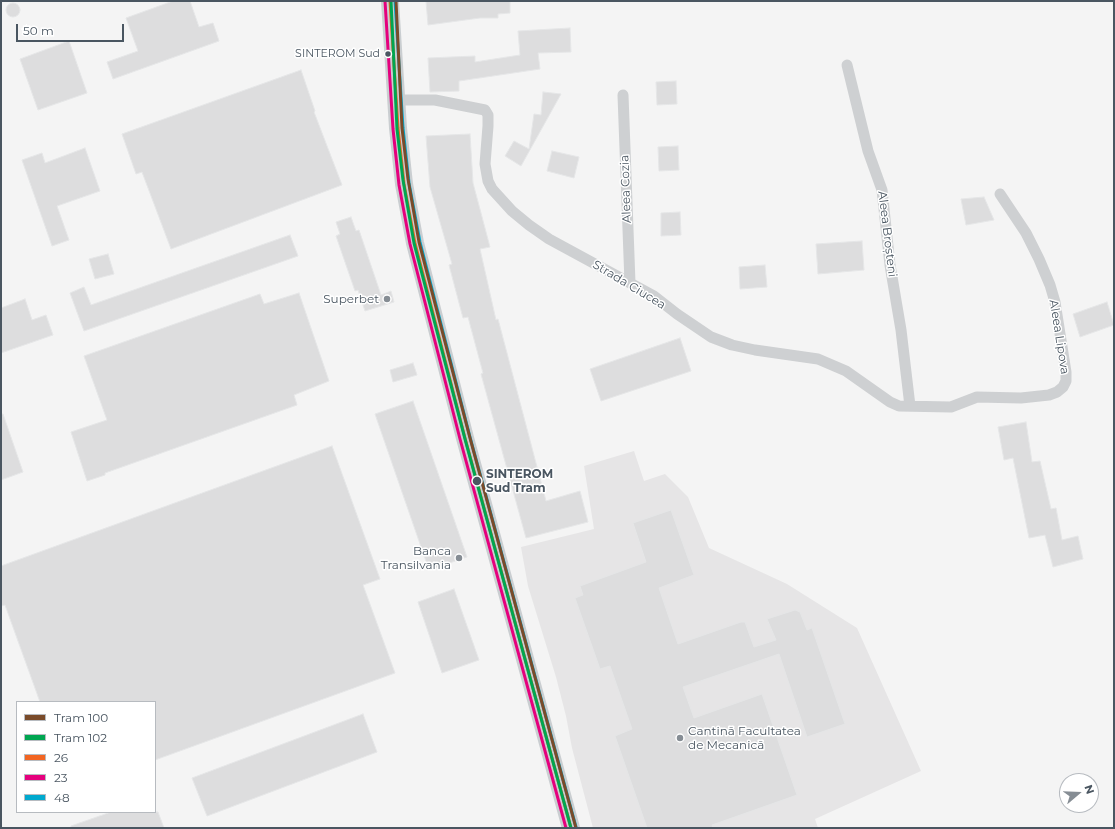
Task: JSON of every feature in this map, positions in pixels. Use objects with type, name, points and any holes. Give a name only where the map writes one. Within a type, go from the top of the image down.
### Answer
[{"type":"main road","points":[[390,1],[396,100],[404,184],[414,243],[467,446],[571,828]]},
{"type":"street","name":"Aleea Broșteni","points":[[847,65],[868,151],[882,190],[890,265],[901,330],[910,406]]},
{"type":"street","name":"Aleea Cozia","points":[[623,95],[630,283]]},
{"type":"street","name":"Strada Ciucea","points":[[396,100],[436,100],[485,110],[488,115],[485,164],[486,173],[492,189],[501,200],[529,225],[549,239],[654,296],[711,337],[755,350],[818,359],[846,371],[890,402],[899,406],[941,408],[961,404]]},
{"type":"street","name":"Aleea Lipova","points":[[961,404],[977,397],[1021,398],[1049,395],[1057,392],[1063,387],[1066,381],[1066,372],[1055,302],[1050,285],[1026,233],[1000,194]]},
{"type":"shaded area","points":[[634,451],[644,481],[665,474],[688,497],[709,548],[787,584],[857,628],[921,771],[815,819],[818,828],[593,828],[572,748],[556,677],[528,586],[521,547],[594,529],[584,466]]},
{"type":"building","points":[[173,1],[190,1],[199,27],[213,23],[219,41],[113,79],[107,62],[138,51],[126,18]]},
{"type":"building","points":[[426,1],[510,1],[510,13],[498,14],[498,18],[480,18],[428,25]]},
{"type":"building","points":[[10,3],[16,3],[20,7],[20,13],[16,17],[10,17],[6,13],[6,7]]},
{"type":"building","points":[[570,28],[571,52],[538,53],[540,69],[459,81],[459,91],[430,92],[428,58],[475,56],[475,62],[520,55],[518,31]]},
{"type":"building","points":[[69,41],[87,93],[38,110],[20,59]]},
{"type":"building","points":[[301,70],[315,111],[314,112],[342,185],[171,249],[142,172],[136,174],[122,134]]},
{"type":"building","points":[[676,81],[677,104],[657,105],[656,82]]},
{"type":"building","points":[[543,92],[561,94],[521,166],[505,156],[514,141],[529,149],[534,114],[541,115]]},
{"type":"building","points":[[470,134],[473,183],[490,247],[480,249],[496,320],[498,319],[546,501],[580,491],[588,522],[526,538],[481,374],[483,373],[468,317],[463,318],[449,265],[452,264],[430,187],[426,136]]},
{"type":"building","points":[[678,146],[679,170],[659,171],[658,147]]},
{"type":"building","points":[[85,148],[100,191],[57,206],[69,240],[52,246],[22,160],[42,153],[45,163]]},
{"type":"building","points":[[552,151],[579,157],[574,178],[547,171]]},
{"type":"building","points":[[984,197],[994,220],[966,225],[961,199]]},
{"type":"building","points":[[680,212],[681,235],[661,236],[661,213]]},
{"type":"building","points":[[351,217],[356,231],[359,230],[381,295],[391,291],[394,302],[365,311],[358,290],[355,291],[336,236],[340,234],[336,222]]},
{"type":"building","points":[[290,235],[298,256],[84,331],[70,293],[84,287],[91,305]]},
{"type":"building","points":[[862,241],[864,270],[818,274],[816,244]]},
{"type":"building","points":[[108,254],[114,274],[95,279],[89,259]]},
{"type":"building","points":[[765,265],[767,287],[740,289],[739,267]]},
{"type":"building","points":[[299,293],[329,381],[294,395],[297,405],[105,473],[105,475],[87,481],[71,432],[107,420],[84,356],[260,294],[264,304]]},
{"type":"building","points":[[25,299],[32,320],[46,315],[53,335],[1,353],[1,308]]},
{"type":"building","points":[[1107,302],[1114,325],[1080,337],[1073,314]]},
{"type":"building","points":[[680,338],[691,371],[601,401],[590,369]]},
{"type":"building","points":[[413,363],[417,375],[393,382],[390,370]]},
{"type":"building","points":[[413,401],[467,557],[429,570],[375,414]]},
{"type":"building","points":[[1,414],[3,414],[23,472],[1,480]]},
{"type":"building","points":[[1026,422],[1032,462],[1040,461],[1051,509],[1056,508],[1062,540],[1078,536],[1083,559],[1053,567],[1045,535],[1029,538],[1013,458],[1004,460],[998,427]]},
{"type":"building","points":[[332,446],[380,579],[363,585],[395,673],[156,760],[156,701],[40,701],[5,605],[1,606],[1,566]]},
{"type":"building","points":[[671,510],[694,575],[659,588],[678,644],[741,622],[745,622],[754,647],[776,640],[767,619],[795,610],[800,612],[807,630],[812,628],[845,724],[807,737],[779,654],[683,687],[694,718],[762,694],[797,795],[712,825],[713,828],[647,828],[615,736],[632,729],[610,666],[600,669],[575,598],[583,595],[580,586],[646,562],[633,523]]},
{"type":"building","points":[[454,589],[479,660],[442,673],[418,602]]},
{"type":"building","points":[[363,714],[377,752],[207,816],[192,778]]},
{"type":"building","points":[[158,812],[164,828],[71,828],[71,826],[108,813]]},
{"type":"tram line","name":"102","points":[[391,1],[397,129],[403,180],[414,243],[465,439],[571,828]]},
{"type":"tram line","name":"100","points":[[396,1],[402,128],[408,179],[419,242],[470,438],[576,828]]},
{"type":"transit line","name":"23","points":[[385,1],[393,129],[399,185],[410,244],[460,439],[566,828]]},
{"type":"transit line","name":"26","points":[[390,1],[398,128],[404,184],[415,243],[465,438],[571,828]]},
{"type":"transit line","name":"48","points":[[395,1],[403,128],[409,183],[420,242],[470,437],[576,827]]},
{"type":"place","name":"SINTEROM Sud","points":[[388,54]]},
{"type":"place","name":"Superbet","points":[[387,299]]},
{"type":"place","name":"SINTEROM Sud Tram","points":[[477,481]]},
{"type":"place","name":"Banca Transilvania","points":[[459,558]]},
{"type":"place","name":"Cantină Facultatea de Mecanică","points":[[680,738]]}]
